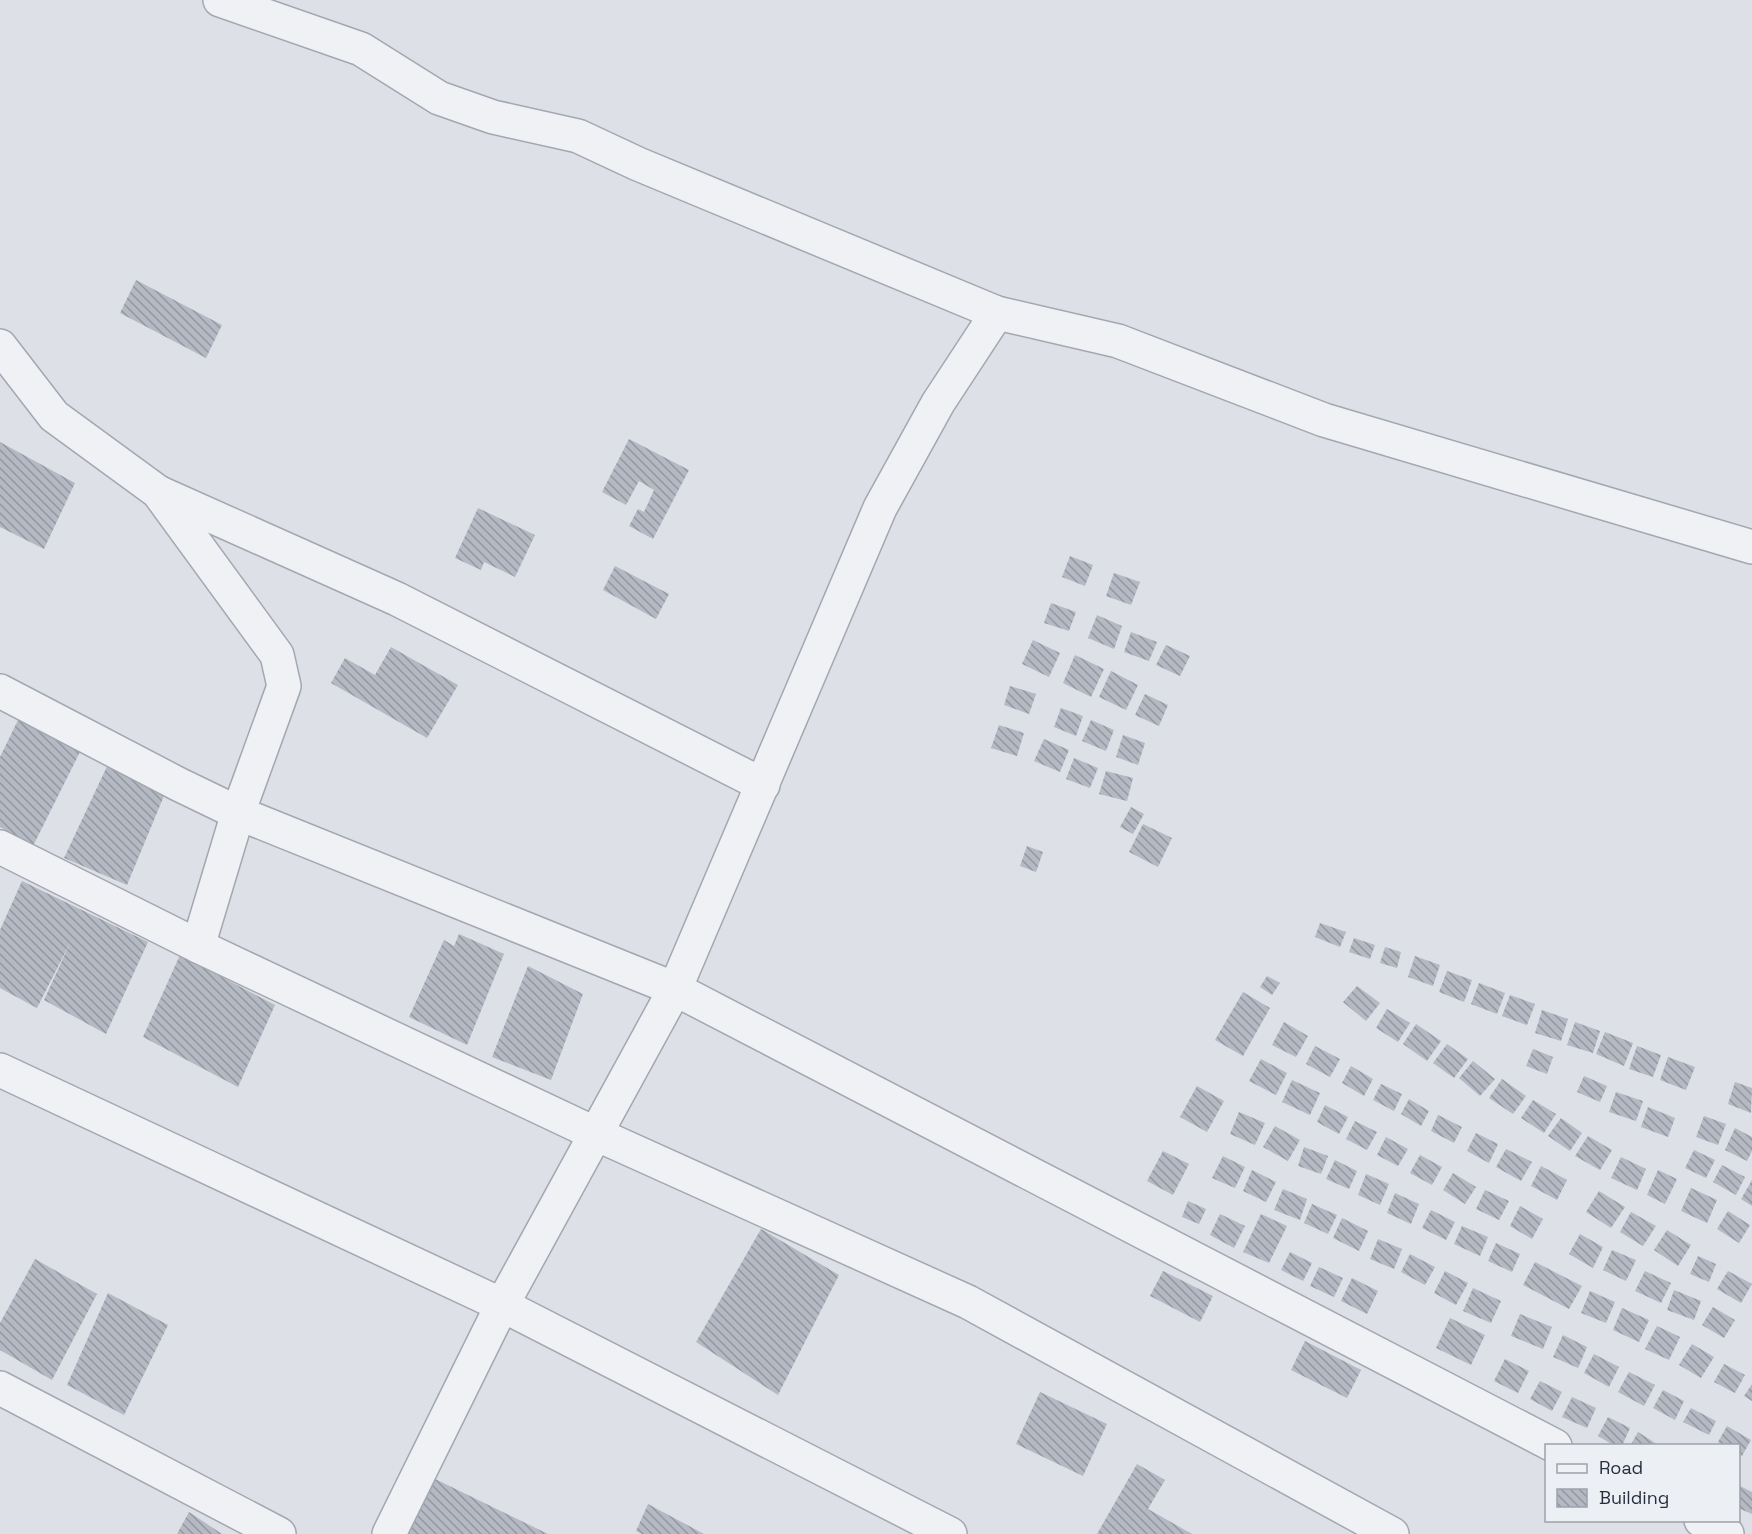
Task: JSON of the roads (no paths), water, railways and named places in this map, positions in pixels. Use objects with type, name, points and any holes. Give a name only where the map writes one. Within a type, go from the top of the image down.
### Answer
[{"type":"street","points":[[220,0],[361,49],[440,98],[493,117],[578,136],[638,164],[997,313],[1118,341],[1324,420],[1752,547]]},
{"type":"street","points":[[389,1534],[502,1305],[675,989],[880,508],[938,403],[997,313]]},
{"type":"street","points":[[0,346],[54,416],[158,492],[397,599],[763,785]]},
{"type":"street","points":[[158,492],[277,655],[284,686],[238,813],[198,946]]},
{"type":"street","points":[[0,691],[238,813],[675,989],[1551,1444]]},
{"type":"street","points":[[0,847],[198,946],[596,1134],[968,1302],[1392,1534]]},
{"type":"street","points":[[0,1070],[502,1305],[950,1534]]},
{"type":"street","points":[[0,1388],[279,1534]]},
{"type":"street","points":[[1703,1522],[1727,1534]]}]
